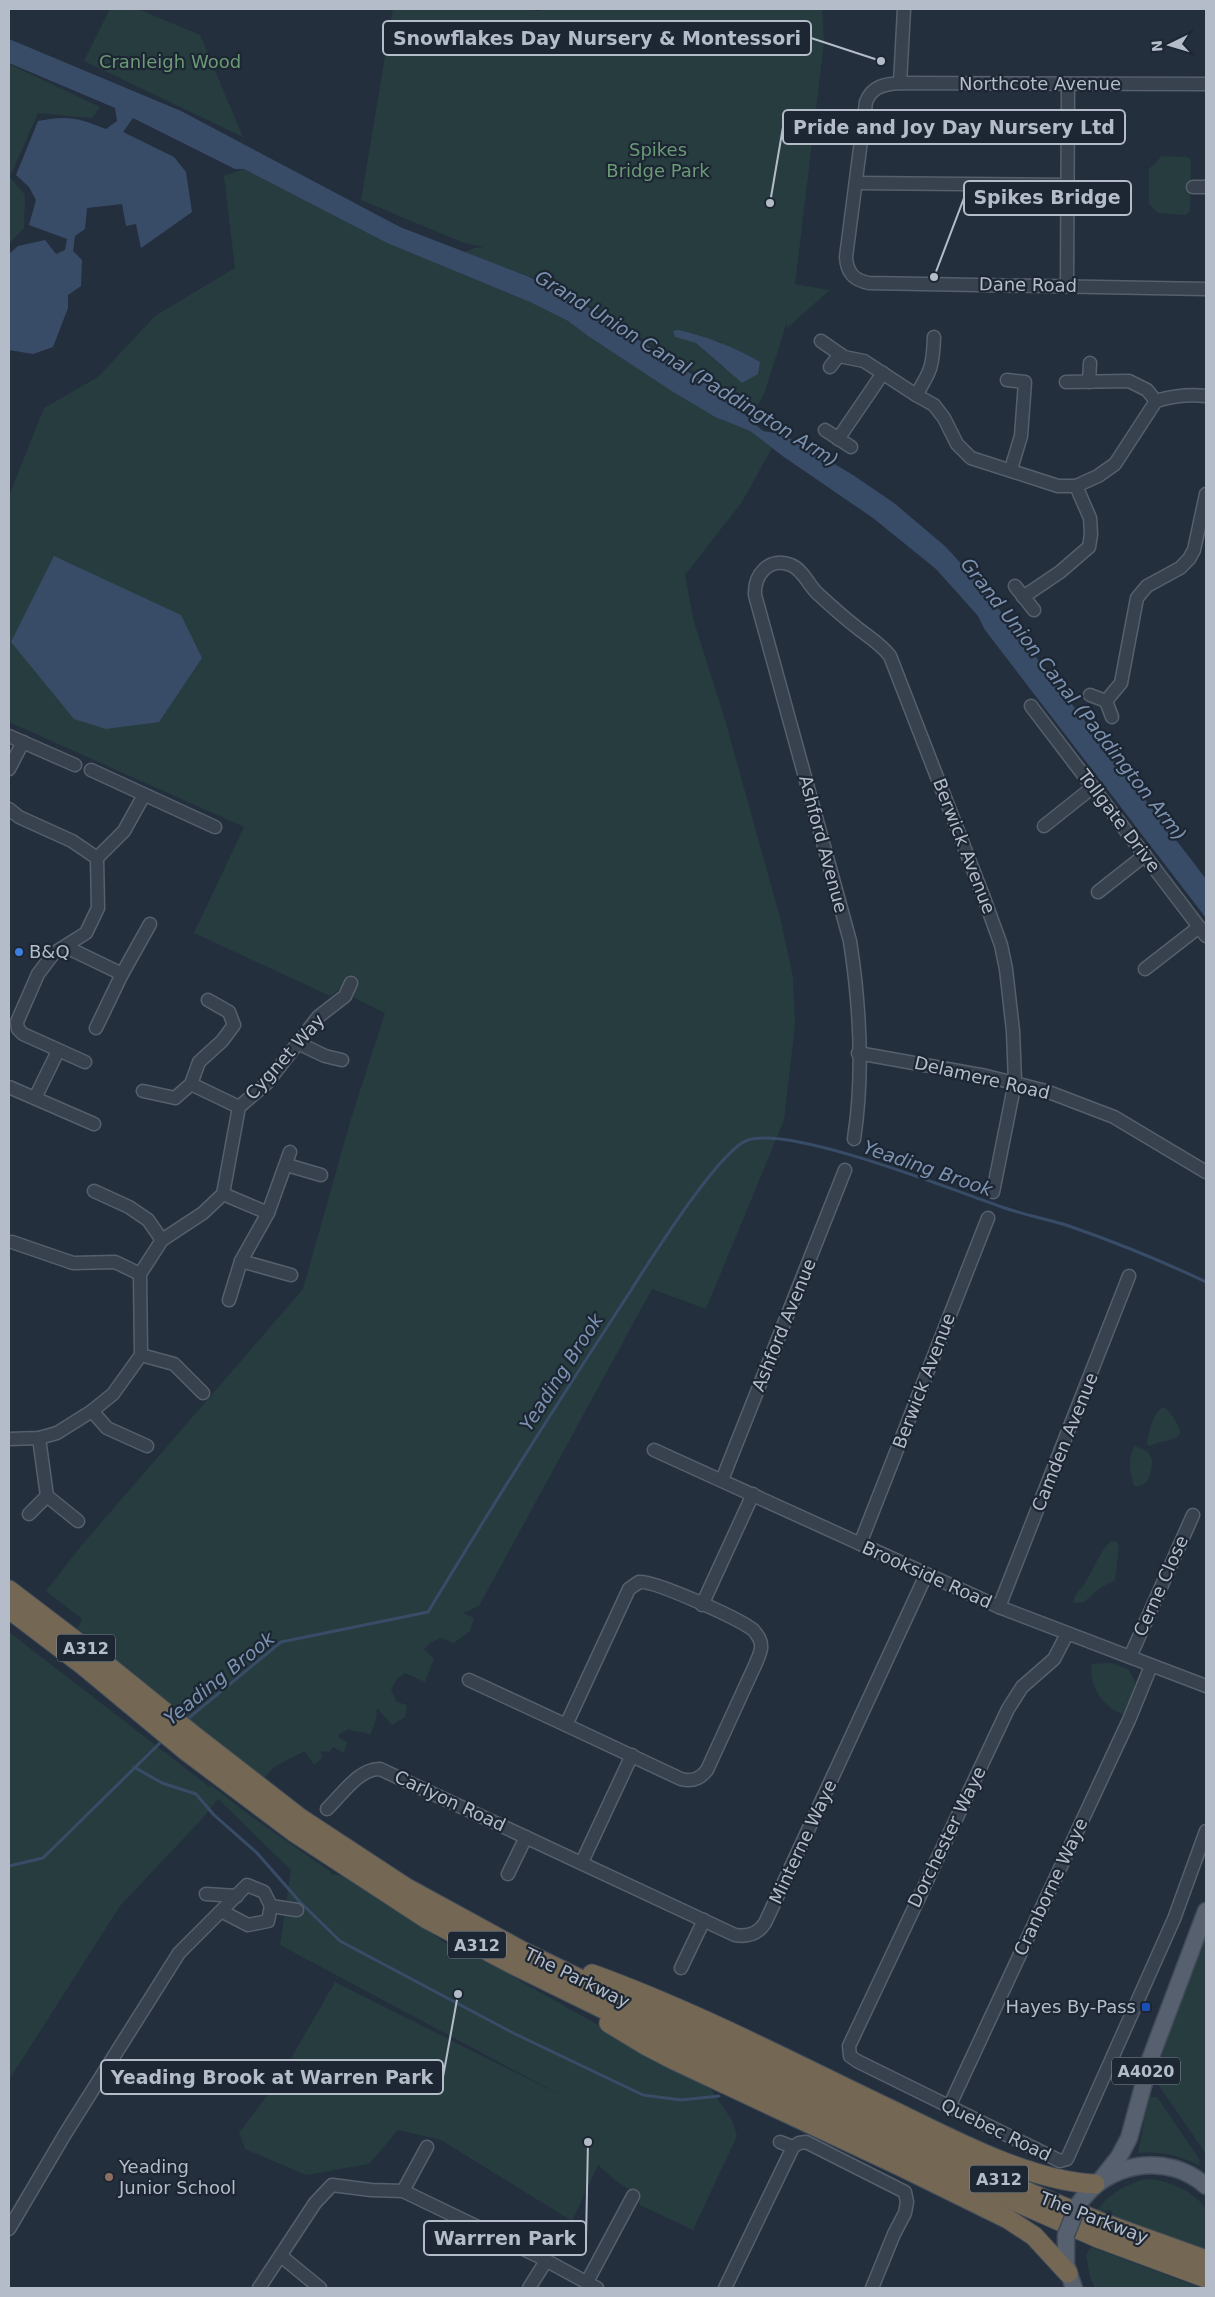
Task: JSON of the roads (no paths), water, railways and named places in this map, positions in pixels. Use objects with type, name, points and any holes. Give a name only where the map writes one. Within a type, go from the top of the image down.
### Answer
[{"type":"highway","name":"The Parkway","points":[[9,1590],[94,1654],[156,1716]]},
{"type":"highway","name":"The Parkway","points":[[9,1609],[189,1742],[397,1882],[518,1958],[792,2100],[1022,2206],[1098,2238],[1206,2278]]},
{"type":"highway","name":"The Parkway","points":[[518,1958],[799,2082],[930,2147],[1030,2193],[1102,2223],[1206,2260]]},
{"type":"highway","name":"A312","points":[[518,1958],[614,1982],[672,2006],[937,2132],[1027,2170],[1066,2182],[1098,2183]]},
{"type":"highway","name":"A312","points":[[518,1958],[646,2046],[1008,2219],[1034,2236],[1071,2283]]},
{"type":"main road","name":"A4020","points":[[1098,2183],[1119,2157],[1129,2138],[1154,2047],[1206,1911]]},
{"type":"main road","points":[[1071,2283],[1065,2255],[1066,2235],[1078,2205],[1098,2183],[1119,2170],[1152,2165],[1180,2170],[1206,2186]]},
{"type":"street","points":[[900,83],[904,9]]},
{"type":"street","name":"Northcote Avenue","points":[[856,183],[866,102],[874,89],[883,85],[900,83],[1206,84]]},
{"type":"street","points":[[1067,286],[1068,84]]},
{"type":"street","points":[[856,183],[1068,185]]},
{"type":"street","name":"Dane Road","points":[[856,183],[846,257],[851,275],[859,280],[869,283],[1206,289]]},
{"type":"street","points":[[916,395],[931,372],[934,363],[934,337]]},
{"type":"street","points":[[821,341],[844,357],[864,361],[934,405],[944,418],[957,444],[971,458],[1058,486],[1076,486],[1098,476],[1116,464],[1156,401],[1174,396],[1193,394],[1206,396]]},
{"type":"street","points":[[830,367],[840,354]]},
{"type":"street","points":[[1089,382],[1090,363]]},
{"type":"street","points":[[838,439],[882,373]]},
{"type":"street","points":[[1007,380],[1032,382],[1021,436],[1011,470]]},
{"type":"street","points":[[1066,382],[1129,381],[1147,390],[1156,401]]},
{"type":"street","points":[[825,430],[851,447]]},
{"type":"street","points":[[1023,597],[1060,572],[1089,547],[1091,534],[1090,518],[1076,486]]},
{"type":"street","points":[[1106,700],[1122,683],[1137,598],[1147,586],[1180,568],[1192,555],[1206,494]]},
{"type":"street","name":"Ashford Avenue","points":[[776,563],[759,574],[755,582],[755,595],[850,941],[856,986],[859,1095],[854,1139]]},
{"type":"street","name":"Berwick Avenue","points":[[776,563],[786,563],[795,567],[822,597],[885,650],[894,664],[1001,945],[1010,1003],[1015,1082],[993,1192]]},
{"type":"street","points":[[1015,586],[1034,610]]},
{"type":"street","points":[[1090,695],[1106,700]]},
{"type":"street","points":[[1106,700],[1112,717]]},
{"type":"street","name":"Tollgate Drive","points":[[1031,706],[1203,931]]},
{"type":"street","points":[[9,736],[75,765]]},
{"type":"street","points":[[9,769],[23,742]]},
{"type":"street","points":[[91,770],[216,826]]},
{"type":"street","points":[[1044,826],[1093,787]]},
{"type":"street","points":[[85,1062],[23,1034],[18,1029],[17,1022],[38,974],[54,953],[86,933],[98,908],[97,858],[124,831],[144,795]]},
{"type":"street","points":[[9,809],[19,817],[72,841],[97,858]]},
{"type":"street","points":[[1098,892],[1145,855]]},
{"type":"street","points":[[96,1028],[122,974],[150,924]]},
{"type":"street","points":[[1145,969],[1203,931]]},
{"type":"street","points":[[66,947],[122,974]]},
{"type":"street","name":"Cygnet Way","points":[[223,1194],[239,1107],[267,1083],[318,1017],[345,996],[351,983]]},
{"type":"street","points":[[143,1091],[175,1098],[191,1084],[198,1062],[222,1040],[234,1025],[229,1012],[208,1000]]},
{"type":"street","points":[[298,1043],[325,1056],[342,1060]]},
{"type":"street","points":[[35,1098],[58,1051]]},
{"type":"street","name":"Delamere Road","points":[[858,1053],[1015,1082],[1106,1113],[1206,1172]]},
{"type":"street","points":[[191,1084],[239,1107]]},
{"type":"street","points":[[9,1087],[94,1124]]},
{"type":"street","points":[[229,1300],[241,1261],[268,1213],[290,1152]]},
{"type":"street","points":[[286,1166],[321,1175]]},
{"type":"street","name":"Ashford Avenue","points":[[722,1480],[845,1170]]},
{"type":"street","points":[[94,1191],[129,1207],[148,1220],[162,1240]]},
{"type":"street","points":[[9,1439],[39,1438],[57,1434],[92,1411],[113,1394],[141,1355],[140,1274],[162,1240],[203,1213],[223,1194],[268,1213]]},
{"type":"street","name":"Berwick Avenue","points":[[860,1544],[988,1218]]},
{"type":"street","points":[[12,1242],[73,1263],[115,1262],[140,1274]]},
{"type":"street","points":[[241,1261],[291,1275]]},
{"type":"street","name":"Camden Avenue","points":[[999,1607],[1129,1276]]},
{"type":"street","points":[[141,1355],[174,1364],[203,1393]]},
{"type":"street","points":[[92,1411],[107,1428],[147,1446]]},
{"type":"street","points":[[39,1438],[47,1496],[78,1521]]},
{"type":"street","name":"Brookside Road","points":[[654,1450],[999,1607],[1206,1686]]},
{"type":"street","points":[[702,1605],[753,1494]]},
{"type":"street","points":[[29,1514],[47,1496]]},
{"type":"street","name":"Cerne Close","points":[[1130,1657],[1193,1515]]},
{"type":"street","name":"Minterne Waye","points":[[582,1862],[740,1936],[751,1934],[762,1927],[926,1575]]},
{"type":"street","points":[[469,1680],[566,1725],[632,1755],[685,1780],[697,1778],[707,1770],[756,1663],[761,1644],[758,1636],[751,1629],[702,1605],[646,1582],[631,1586],[566,1725]]},
{"type":"street","name":"Dorchester Waye","points":[[849,2054],[849,2046],[883,1970],[1008,1709],[1022,1687],[1054,1659],[1067,1634]]},
{"type":"street","name":"Cranborne Waye","points":[[949,2107],[1129,1720],[1151,1666]]},
{"type":"street","points":[[582,1862],[632,1755]]},
{"type":"street","name":"Carlyon Road","points":[[328,1809],[362,1774],[380,1769],[582,1862]]},
{"type":"street","name":"Quebec Road","points":[[849,2054],[857,2061],[1060,2161],[1067,2159],[1163,1944],[1206,1831]]},
{"type":"street","points":[[508,1874],[526,1837]]},
{"type":"street","points":[[9,2229],[65,2134],[180,1953],[223,1912],[247,1885],[264,1892],[272,1906],[268,1921],[248,1925],[223,1912]]},
{"type":"street","points":[[206,1894],[237,1896]]},
{"type":"street","points":[[272,1906],[297,1910]]},
{"type":"street","points":[[681,1968],[704,1920]]},
{"type":"street","points":[[780,2142],[793,2147]]},
{"type":"street","points":[[725,2288],[793,2147],[799,2143],[806,2142],[905,2192],[907,2202],[905,2213],[894,2234],[872,2288]]},
{"type":"street","points":[[403,2191],[427,2148]]},
{"type":"street","points":[[259,2288],[314,2204],[332,2185],[370,2190],[403,2191],[592,2285],[633,2196]]},
{"type":"street","points":[[281,2256],[320,2288]]},
{"type":"street","points":[[529,2288],[546,2261]]},
{"type":"water","points":[[9,39],[181,111],[400,227],[527,276],[572,297],[721,393],[763,431],[781,434],[806,447],[853,475],[894,503],[946,547],[982,587],[1206,879],[1206,918],[985,630],[978,616],[936,569],[873,518],[784,457],[750,431],[715,417],[670,390],[568,321],[530,302],[387,243],[244,169],[235,169],[133,118],[123,132],[174,157],[186,172],[192,212],[141,248],[136,224],[126,226],[122,204],[87,208],[85,229],[75,236],[73,251],[82,260],[81,286],[68,295],[68,308],[53,347],[33,354],[9,350],[9,254],[18,246],[45,240],[56,254],[65,250],[67,239],[29,225],[36,200],[29,187],[16,175],[38,121],[65,118],[88,122],[106,129],[117,121],[115,108],[9,63]]},
{"type":"water","points":[[678,330],[730,347],[760,362],[758,374],[742,383],[696,343],[675,337],[673,331]]},
{"type":"water","points":[[54,556],[181,615],[202,658],[159,722],[106,729],[74,719],[11,642]]},
{"type":"waterway","name":"Yeading Brook","points":[[185,1721],[281,1642],[428,1612],[575,1376],[665,1237],[701,1186],[735,1148],[748,1140],[770,1138],[800,1142],[874,1162],[1010,1210],[1086,1232],[1155,1259],[1206,1282]]},
{"type":"waterway","name":"Yeading Brook","points":[[9,1866],[43,1858],[163,1740]]},
{"type":"waterway","points":[[134,1767],[162,1783],[196,1794],[214,1815],[257,1853],[300,1902],[340,1941],[513,2033],[643,2095],[681,2100],[719,2096]]},
{"type":"place","name":"Snowflakes Day Nursery & Montessori","points":[[881,61]]},
{"type":"place","name":"Pride and Joy Day Nursery Ltd","points":[[770,203]]},
{"type":"place","name":"Spikes Bridge","points":[[934,277]]},
{"type":"place","name":"B&Q","points":[[19,952]]},
{"type":"place","name":"Yeading Brook at Warren Park","points":[[458,1994]]},
{"type":"place","name":"Hayes By-Pass","points":[[1146,2007]]},
{"type":"place","name":"Warrren Park","points":[[588,2142]]},
{"type":"place","name":"Yeading Junior School","points":[[109,2177]]},
{"type":"park label","name":"Cranleigh Wood","points":[[170,62]]},
{"type":"park label","name":"Spikes Bridge Park","points":[[658,160]]},
{"type":"water label","name":"Grand Union Canal (Paddington Arm)","points":[[687,368]]},
{"type":"water label","name":"Grand Union Canal (Paddington Arm)","points":[[1074,699]]}]
